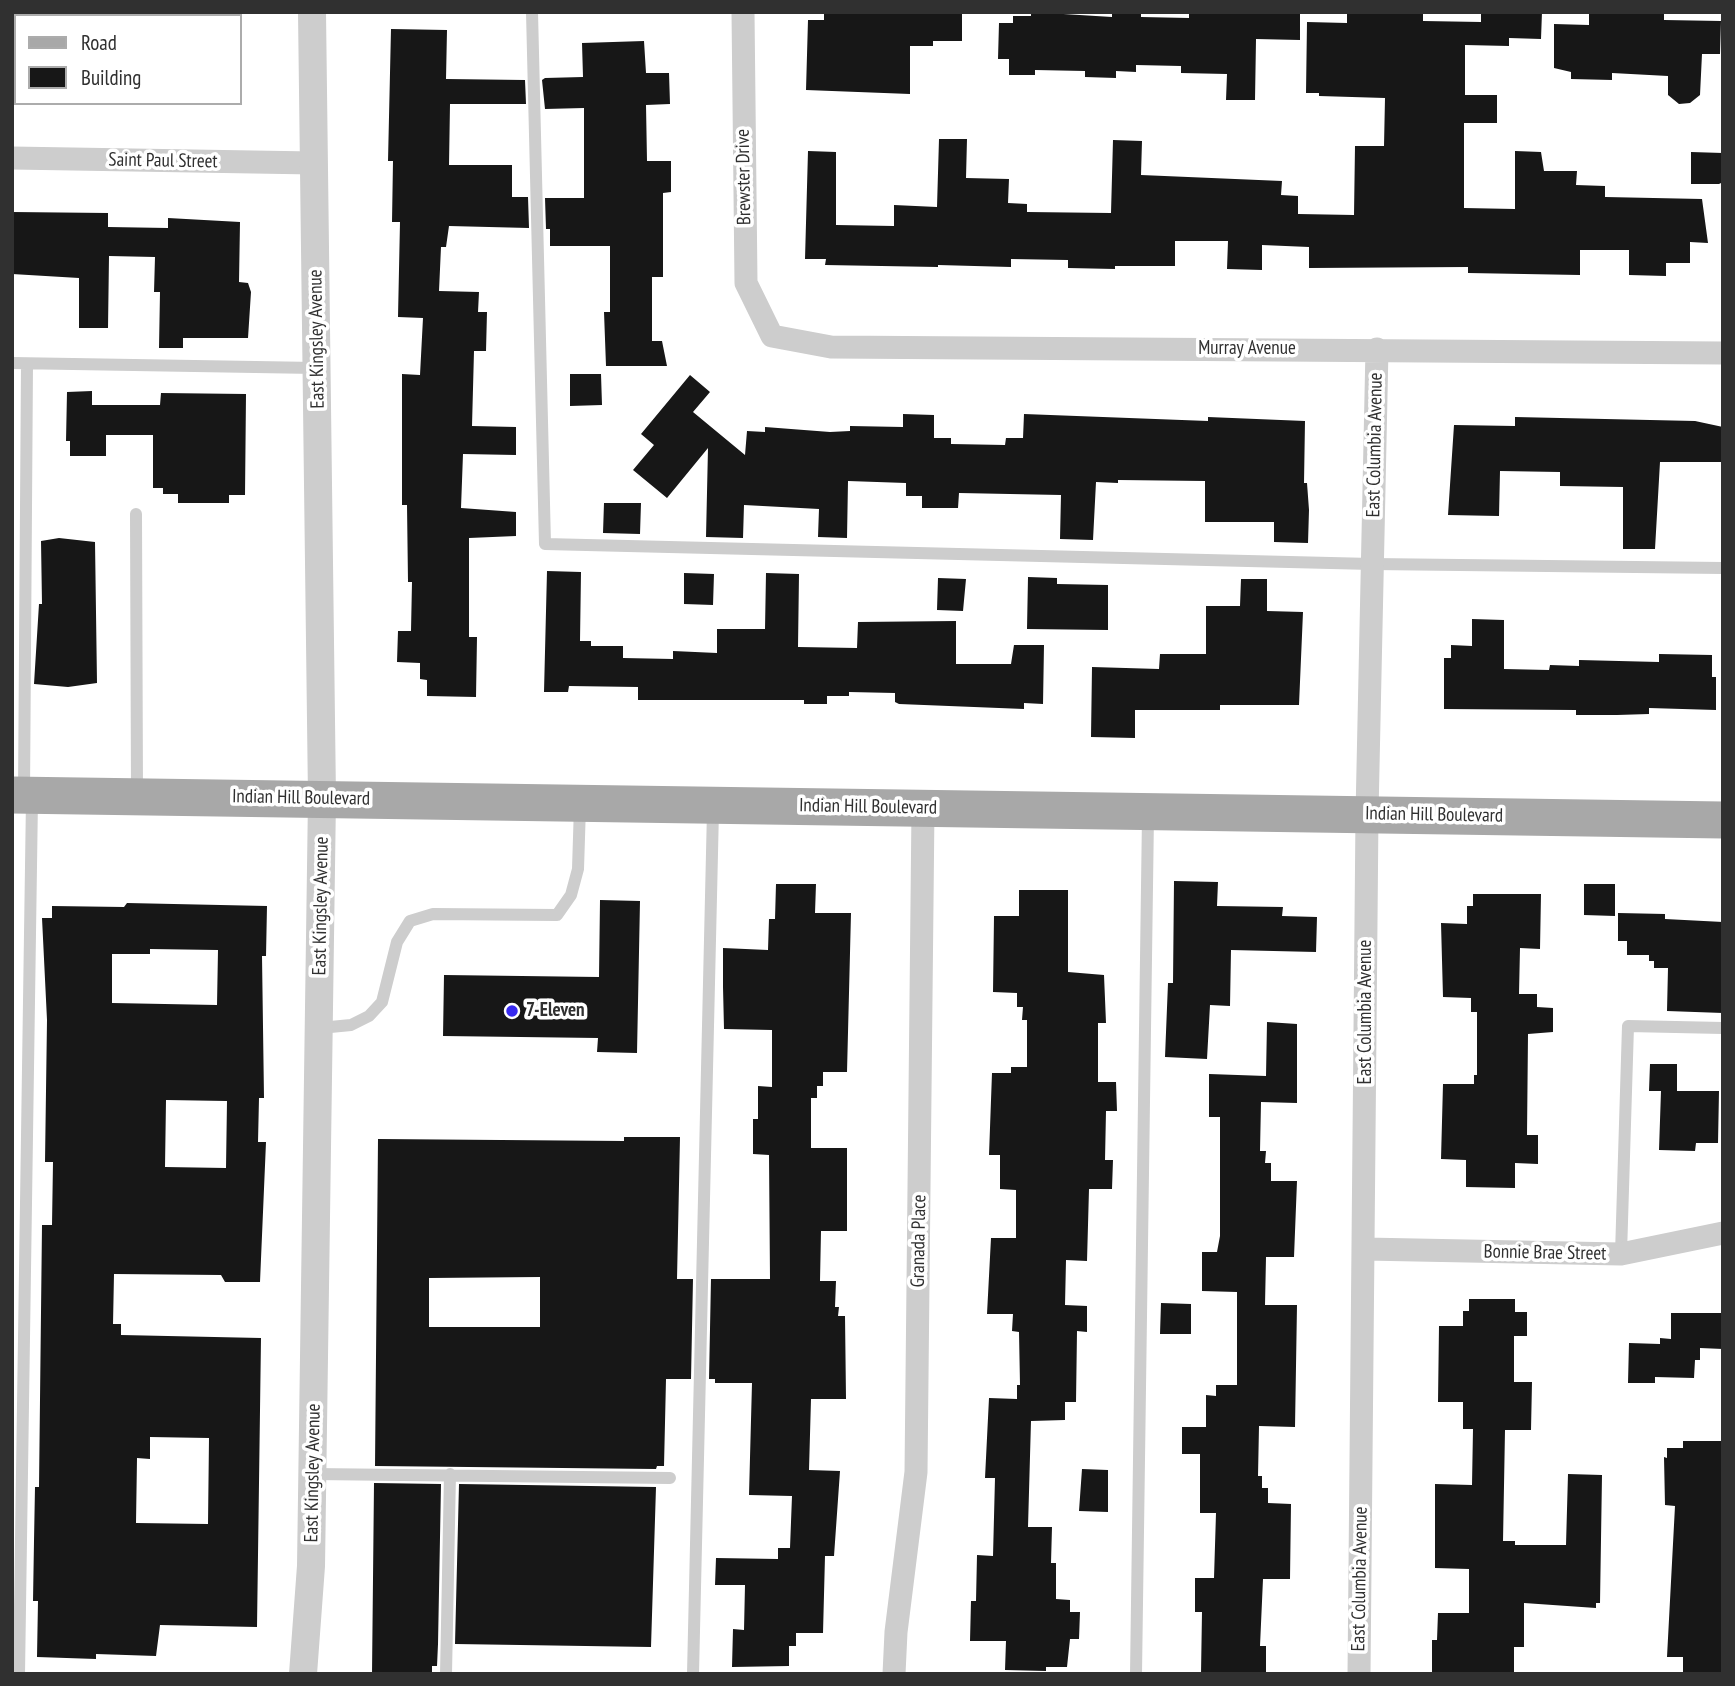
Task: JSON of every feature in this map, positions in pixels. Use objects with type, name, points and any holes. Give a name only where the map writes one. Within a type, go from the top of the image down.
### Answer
[{"type":"main road","name":"Indian Hill Boulevard","points":[[23,795],[1723,820]]},
{"type":"street","name":"East Kingsley Avenue","points":[[303,1674],[312,1566],[322,798],[312,12]]},
{"type":"street","name":"Brewster Drive","points":[[743,12],[746,283],[772,336]]},
{"type":"street","name":"Saint Paul Street","points":[[12,158],[314,163]]},
{"type":"street","name":"Murray Avenue","points":[[772,336],[831,347],[1723,353]]},
{"type":"street","name":"East Columbia Avenue","points":[[1359,1674],[1367,814],[1377,349]]},
{"type":"street","name":"Granada Place","points":[[894,1674],[896,1632],[916,1472],[923,808]]},
{"type":"street","name":"Bonnie Brae Street","points":[[1364,1250],[1621,1254],[1723,1233]]},
{"type":"lane","points":[[532,12],[545,544],[1372,564],[1723,568]]},
{"type":"lane","points":[[12,363],[317,368]]},
{"type":"lane","points":[[19,1674],[16,1588],[27,364]]},
{"type":"lane","points":[[136,514],[137,797]]},
{"type":"lane","points":[[320,1028],[351,1025],[369,1016],[382,1002],[397,942],[410,921],[433,914],[557,915],[571,895],[578,869],[580,803]]},
{"type":"lane","points":[[693,1674],[713,804]]},
{"type":"lane","points":[[1136,1674],[1149,811]]},
{"type":"lane","points":[[1621,1254],[1628,1026],[1723,1028]]},
{"type":"lane","points":[[313,1474],[670,1478]]},
{"type":"lane","points":[[446,1674],[450,1475]]},
{"type":"building","points":[[962,12],[962,41],[933,41],[933,46],[910,46],[910,94],[806,90],[808,20],[824,20],[824,13]]},
{"type":"building","points":[[1031,12],[1112,17],[1112,12],[1141,12],[1141,17],[1189,18],[1189,12],[1300,12],[1300,40],[1256,39],[1255,100],[1226,100],[1227,74],[1181,73],[1181,66],[1136,65],[1136,72],[1116,71],[1116,78],[1085,77],[1085,71],[1035,70],[1035,75],[1009,75],[1009,59],[998,59],[999,23],[1013,23],[1013,16],[1031,16]]},
{"type":"building","points":[[1347,12],[1423,12],[1423,21],[1481,22],[1481,12],[1542,12],[1541,39],[1509,38],[1509,46],[1465,45],[1465,95],[1497,95],[1497,123],[1464,123],[1464,208],[1515,209],[1515,151],[1541,152],[1544,171],[1577,171],[1576,185],[1605,186],[1605,197],[1702,199],[1708,243],[1690,242],[1690,263],[1666,263],[1666,276],[1629,275],[1629,250],[1580,250],[1580,275],[1468,273],[1468,267],[1309,268],[1309,247],[1262,245],[1262,270],[1227,269],[1228,241],[1175,241],[1175,266],[1115,266],[1115,269],[1068,268],[1068,260],[1011,259],[1011,267],[938,267],[825,265],[826,259],[805,259],[808,151],[836,152],[836,225],[894,226],[894,205],[937,207],[939,139],[967,139],[966,178],[1009,179],[1008,203],[1027,204],[1027,212],[1111,213],[1113,140],[1142,141],[1141,175],[1282,181],[1281,195],[1298,196],[1298,214],[1354,215],[1355,146],[1384,146],[1385,98],[1319,96],[1319,93],[1306,93],[1307,22],[1347,23]]},
{"type":"building","points":[[1589,12],[1664,12],[1664,20],[1721,21],[1720,54],[1702,54],[1700,95],[1690,103],[1679,104],[1668,95],[1668,76],[1612,73],[1612,80],[1571,79],[1571,72],[1554,68],[1554,24],[1589,25]]},
{"type":"building","points":[[391,29],[447,30],[446,79],[525,80],[526,104],[450,104],[449,165],[512,165],[512,197],[528,197],[529,228],[449,226],[446,247],[441,247],[439,291],[479,292],[478,312],[487,312],[486,351],[474,351],[472,426],[516,427],[516,455],[463,454],[461,508],[516,512],[516,536],[469,538],[469,637],[477,637],[476,697],[427,696],[427,680],[420,679],[420,663],[397,662],[398,631],[411,631],[412,582],[408,582],[407,505],[402,505],[402,374],[420,375],[423,318],[398,317],[400,222],[392,222],[393,161],[388,161]]},
{"type":"building","points":[[644,41],[646,73],[669,73],[670,104],[646,105],[647,161],[671,161],[671,192],[663,193],[663,277],[652,277],[652,341],[662,341],[667,366],[606,366],[604,312],[610,312],[610,246],[550,246],[550,229],[546,229],[545,198],[584,198],[584,108],[545,109],[542,80],[583,77],[582,43]]},
{"type":"building","points":[[1691,152],[1723,153],[1723,182],[1691,184]]},
{"type":"building","points":[[12,212],[108,213],[108,227],[168,228],[168,218],[240,222],[239,282],[248,283],[251,292],[248,338],[183,338],[183,348],[159,348],[160,292],[154,292],[155,257],[109,256],[108,328],[79,328],[79,278],[12,274]]},
{"type":"building","points":[[570,374],[601,374],[602,405],[570,406]]},
{"type":"building","points":[[690,375],[710,392],[693,412],[745,455],[747,431],[765,432],[765,427],[830,432],[850,431],[850,426],[903,427],[903,414],[934,415],[934,438],[951,438],[951,444],[1005,445],[1006,438],[1023,438],[1024,414],[1208,421],[1208,417],[1305,421],[1304,483],[1307,483],[1309,510],[1308,543],[1274,542],[1274,522],[1205,522],[1205,481],[1118,480],[1118,483],[1096,482],[1093,540],[1060,539],[1061,495],[959,493],[958,508],[922,508],[922,496],[906,496],[906,483],[848,481],[847,538],[818,537],[819,509],[744,505],[743,538],[706,537],[708,448],[667,498],[633,470],[654,445],[641,434]]},
{"type":"building","points":[[92,391],[92,405],[160,405],[161,393],[246,394],[245,495],[229,495],[229,503],[178,503],[178,494],[163,494],[163,488],[153,488],[153,435],[106,435],[106,456],[70,456],[70,441],[66,441],[67,392]]},
{"type":"building","points":[[1515,417],[1695,421],[1723,427],[1723,462],[1660,462],[1655,549],[1623,549],[1623,487],[1560,486],[1560,472],[1500,471],[1499,516],[1448,515],[1454,425],[1515,426]]},
{"type":"building","points":[[604,503],[641,503],[640,534],[603,533]]},
{"type":"building","points":[[59,538],[95,542],[97,683],[68,687],[34,684],[39,604],[42,604],[41,541]]},
{"type":"building","points":[[547,571],[581,572],[580,641],[591,641],[591,646],[623,646],[623,658],[673,659],[673,651],[717,653],[717,629],[765,629],[766,573],[799,574],[798,647],[857,648],[858,622],[956,621],[956,664],[1011,664],[1014,645],[1044,645],[1043,704],[1024,703],[1024,709],[899,704],[895,702],[895,693],[849,692],[849,696],[827,696],[827,704],[804,704],[804,700],[638,700],[638,687],[569,686],[568,692],[544,692]]},
{"type":"building","points":[[684,573],[714,574],[713,605],[684,604]]},
{"type":"building","points":[[1028,577],[1057,578],[1057,584],[1108,585],[1108,630],[1027,629]]},
{"type":"building","points":[[938,578],[966,579],[963,611],[937,610]]},
{"type":"building","points":[[1241,579],[1267,579],[1267,611],[1303,612],[1299,705],[1220,705],[1220,710],[1135,710],[1135,738],[1091,737],[1092,667],[1159,669],[1160,654],[1206,654],[1206,606],[1240,606]]},
{"type":"building","points":[[1472,619],[1504,620],[1504,669],[1549,670],[1550,665],[1579,666],[1579,660],[1659,662],[1659,654],[1712,655],[1712,677],[1716,677],[1716,710],[1649,708],[1649,714],[1576,715],[1576,710],[1444,709],[1444,658],[1451,658],[1451,645],[1472,646]]},
{"type":"building","points":[[1174,881],[1218,882],[1217,906],[1283,907],[1282,916],[1317,917],[1316,952],[1231,950],[1230,1006],[1210,1005],[1207,1059],[1165,1057],[1168,983],[1173,983]]},
{"type":"building","points":[[776,884],[816,884],[815,913],[851,913],[847,1072],[823,1072],[823,1086],[817,1086],[817,1098],[811,1098],[811,1148],[847,1148],[847,1231],[821,1231],[820,1281],[836,1281],[835,1307],[839,1307],[838,1316],[845,1316],[846,1399],[811,1399],[809,1470],[840,1471],[834,1556],[825,1556],[823,1633],[796,1633],[796,1646],[789,1646],[789,1666],[732,1667],[733,1629],[744,1630],[745,1585],[715,1585],[716,1558],[778,1559],[778,1548],[790,1548],[792,1496],[749,1495],[752,1383],[715,1383],[715,1379],[709,1379],[711,1279],[770,1279],[769,1155],[753,1154],[753,1119],[758,1119],[758,1086],[772,1087],[772,1030],[724,1029],[723,948],[768,950],[769,919],[775,919]]},
{"type":"building","points":[[1584,884],[1615,884],[1615,916],[1584,915]]},
{"type":"building","points":[[1019,890],[1068,890],[1068,972],[1104,975],[1106,1023],[1098,1023],[1098,1082],[1116,1082],[1117,1111],[1106,1111],[1105,1160],[1113,1160],[1112,1189],[1089,1189],[1087,1261],[1066,1260],[1065,1305],[1087,1306],[1087,1332],[1077,1331],[1076,1402],[1065,1402],[1065,1420],[1031,1421],[1028,1527],[1052,1527],[1051,1563],[1056,1563],[1056,1599],[1070,1600],[1070,1612],[1080,1612],[1079,1639],[1070,1639],[1067,1667],[1046,1667],[1046,1671],[1005,1670],[1006,1641],[970,1641],[971,1601],[976,1601],[977,1555],[993,1556],[995,1478],[985,1478],[989,1398],[1017,1399],[1017,1385],[1020,1385],[1019,1332],[1012,1331],[1013,1314],[987,1314],[991,1238],[1016,1238],[1016,1190],[1000,1189],[1000,1155],[989,1155],[992,1073],[1011,1073],[1011,1067],[1027,1067],[1027,1020],[1022,1020],[1023,1007],[1017,1007],[1017,993],[993,992],[994,916],[1019,916]]},
{"type":"building","points":[[1473,894],[1541,894],[1540,949],[1520,948],[1519,994],[1537,994],[1537,1007],[1553,1008],[1553,1032],[1528,1034],[1527,1135],[1538,1135],[1538,1164],[1515,1163],[1515,1188],[1466,1187],[1466,1160],[1441,1159],[1443,1084],[1474,1084],[1474,1075],[1477,1075],[1477,1012],[1471,1012],[1471,998],[1443,997],[1441,923],[1467,924],[1467,906],[1473,906]]},
{"type":"building","points":[[600,900],[640,901],[637,1053],[597,1052],[598,1038],[443,1036],[444,975],[599,977]]},
{"type":"building","points":[[127,903],[267,906],[266,956],[262,956],[264,1098],[259,1098],[258,1142],[266,1142],[260,1282],[225,1282],[221,1275],[114,1274],[113,1324],[121,1324],[121,1335],[261,1338],[257,1627],[160,1625],[156,1656],[96,1654],[96,1659],[37,1657],[38,1601],[33,1601],[35,1487],[39,1487],[42,1225],[52,1225],[53,1162],[45,1162],[47,1020],[42,918],[52,918],[52,906],[124,907]],"holes":[[[150,949],[218,950],[217,1005],[112,1003],[112,954],[150,954]],[[166,1100],[227,1101],[226,1168],[165,1167]],[[150,1437],[209,1438],[208,1524],[136,1523],[137,1458],[150,1459]]]},
{"type":"building","points":[[1618,913],[1665,914],[1665,919],[1723,922],[1723,1013],[1667,1011],[1668,968],[1654,968],[1654,961],[1649,961],[1649,955],[1627,955],[1627,941],[1618,941]]},
{"type":"building","points":[[1267,1022],[1297,1024],[1297,1103],[1261,1102],[1260,1151],[1266,1151],[1265,1163],[1271,1163],[1271,1181],[1297,1181],[1294,1257],[1266,1257],[1265,1305],[1297,1305],[1295,1427],[1259,1426],[1258,1476],[1262,1476],[1262,1488],[1268,1488],[1268,1503],[1291,1504],[1290,1579],[1263,1579],[1260,1646],[1266,1646],[1266,1674],[1201,1674],[1202,1612],[1195,1612],[1195,1578],[1214,1578],[1216,1513],[1200,1513],[1200,1454],[1182,1454],[1182,1427],[1206,1427],[1206,1395],[1216,1396],[1216,1385],[1237,1385],[1237,1292],[1202,1291],[1202,1252],[1217,1252],[1220,1236],[1220,1117],[1209,1117],[1209,1074],[1266,1076]]},
{"type":"building","points":[[1650,1064],[1677,1064],[1677,1091],[1719,1091],[1718,1143],[1696,1143],[1695,1151],[1659,1150],[1661,1091],[1649,1091]]},
{"type":"building","points":[[624,1137],[680,1137],[677,1279],[693,1279],[691,1379],[666,1379],[664,1466],[657,1466],[656,1469],[375,1466],[378,1139],[624,1141]],"holes":[[[540,1277],[540,1327],[429,1327],[429,1278]]]},
{"type":"building","points":[[1469,1299],[1515,1299],[1515,1312],[1527,1312],[1527,1336],[1514,1336],[1514,1382],[1532,1382],[1531,1430],[1505,1430],[1503,1541],[1515,1541],[1515,1545],[1566,1545],[1568,1474],[1602,1475],[1600,1603],[1596,1603],[1596,1608],[1524,1603],[1524,1647],[1514,1647],[1514,1674],[1432,1674],[1432,1640],[1437,1640],[1438,1613],[1469,1613],[1469,1569],[1435,1568],[1435,1484],[1472,1485],[1473,1429],[1463,1429],[1463,1402],[1438,1402],[1439,1326],[1463,1326],[1463,1311],[1469,1311]]},
{"type":"building","points":[[1161,1303],[1191,1304],[1191,1334],[1160,1334]]},
{"type":"building","points":[[1671,1313],[1723,1313],[1723,1349],[1700,1348],[1700,1360],[1695,1360],[1694,1378],[1655,1377],[1655,1383],[1628,1383],[1629,1343],[1660,1344],[1660,1338],[1671,1339]]},
{"type":"building","points":[[1683,1441],[1723,1441],[1723,1674],[1683,1674],[1683,1657],[1667,1657],[1675,1506],[1665,1505],[1664,1457],[1667,1458],[1667,1448],[1683,1448]]},
{"type":"building","points":[[1082,1469],[1108,1470],[1108,1512],[1079,1511]]},
{"type":"building","points":[[374,1483],[441,1484],[437,1666],[432,1666],[432,1674],[372,1674]]},
{"type":"building","points":[[459,1484],[656,1487],[651,1647],[455,1644]]},
{"type":"place","name":"7-Eleven","points":[[512,1011]]}]
